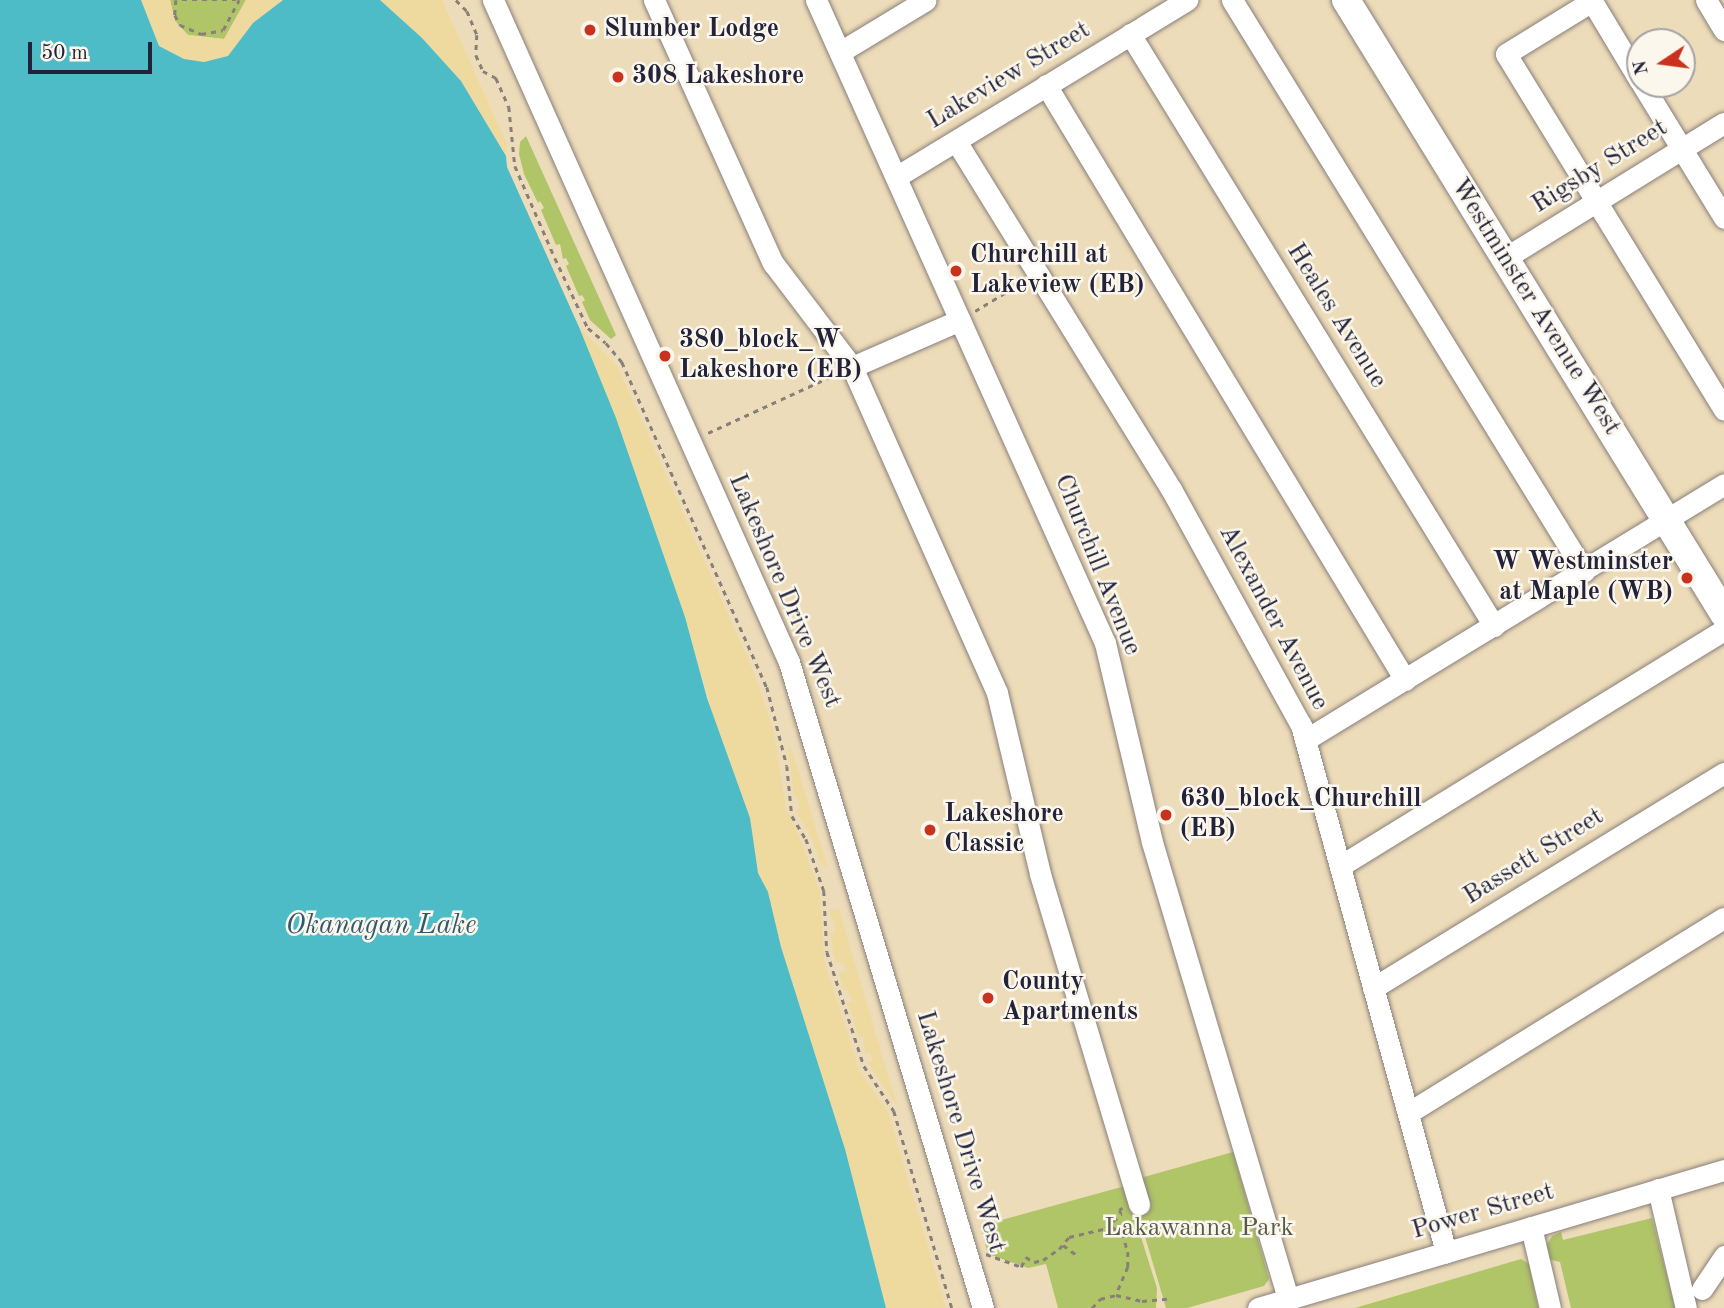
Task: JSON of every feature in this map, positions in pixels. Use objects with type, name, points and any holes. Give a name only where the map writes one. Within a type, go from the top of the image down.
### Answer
[{"type":"main road","name":"Westminster Avenue West","points":[[1355,3],[1504,258],[1724,614]]},
{"type":"street","name":"Lakeshore Drive West","points":[[493,0],[691,441],[801,695],[983,1308]]},
{"type":"street","points":[[654,0],[773,262],[852,367],[998,693],[1040,874],[1134,1204]]},
{"type":"street","name":"Churchill Avenue","points":[[816,0],[1105,643],[1152,842],[1300,1300]]},
{"type":"street","points":[[840,52],[926,0]]},
{"type":"street","name":"Lakeview Street","points":[[896,177],[1187,0]]},
{"type":"street","points":[[1232,0],[1584,571]]},
{"type":"street","points":[[1706,0],[1724,30]]},
{"type":"street","points":[[1626,57],[1592,1],[1506,54],[1724,410]]},
{"type":"street","name":"Heales Avenue","points":[[1130,34],[1494,626]]},
{"type":"street","points":[[1046,85],[1405,680]]},
{"type":"street","points":[[1651,98],[1724,218]]},
{"type":"street","name":"Rigsby Street","points":[[1504,258],[1724,123]]},
{"type":"street","name":"Alexander Avenue","points":[[956,141],[1171,489],[1301,725],[1447,1252]]},
{"type":"street","points":[[852,367],[960,320]]},
{"type":"street","points":[[1305,740],[1724,484]]},
{"type":"street","points":[[1340,866],[1724,629]]},
{"type":"street","name":"Bassett Street","points":[[1373,988],[1724,773]]},
{"type":"street","points":[[1408,1113],[1724,918]]},
{"type":"street","name":"Power Street","points":[[1258,1308],[1300,1300],[1447,1252],[1724,1170]]},
{"type":"street","points":[[1658,1189],[1686,1308]]},
{"type":"street","points":[[1531,1227],[1549,1308]]},
{"type":"street","points":[[1702,1289],[1724,1256]]},
{"type":"path","points":[[176,0],[175,15],[180,25],[201,34],[223,30],[237,0],[182,0]]},
{"type":"path","points":[[456,0],[467,11],[477,35],[476,55],[483,71],[496,78],[509,107],[515,166],[555,257],[588,328],[606,343],[622,362],[767,687],[788,766],[792,816],[806,839],[824,891],[827,952],[864,1066],[894,1111],[952,1308]]},
{"type":"path","points":[[960,320],[1038,273]]},
{"type":"path","points":[[691,441],[852,367]]},
{"type":"path","points":[[1106,1228],[1121,1214],[1119,1210],[1134,1204]]},
{"type":"path","points":[[985,1254],[1021,1267],[1026,1257],[1034,1262],[1043,1260],[1069,1237],[1106,1228],[1118,1229],[1128,1245],[1128,1268],[1116,1295]]},
{"type":"path","points":[[1063,1245],[1077,1255]]},
{"type":"path","points":[[1092,1308],[1100,1299],[1116,1295],[1142,1301],[1167,1299]]},
{"type":"green space","points":[[170,0],[246,0],[224,39],[188,35],[175,21]]},
{"type":"green space","points":[[526,136],[616,335],[611,339],[590,320],[582,302],[585,300],[582,295],[579,296],[566,266],[569,264],[566,258],[563,259],[560,244],[556,245],[541,210],[544,208],[540,201],[538,203],[524,174],[519,154],[520,142]]},
{"type":"green space","name":"Lakawanna Park","points":[[1233,1152],[1269,1279],[1264,1286],[1187,1308],[1166,1308],[1131,1189],[1137,1179]]},
{"type":"green space","name":"Lakawanna Park","points":[[1125,1186],[1157,1288],[1156,1308],[1058,1308],[1046,1264],[1028,1268],[988,1254],[980,1226]]},
{"type":"green space","points":[[1652,1218],[1675,1308],[1571,1308],[1560,1262],[1548,1259],[1547,1244],[1552,1236],[1561,1232],[1563,1240]]},
{"type":"green space","points":[[1521,1259],[1529,1264],[1538,1308],[1355,1308]]},
{"type":"sand","points":[[141,0],[170,0],[175,21],[188,35],[224,39],[246,0],[283,0],[253,23],[228,56],[204,62],[184,59],[159,46]]},
{"type":"sand","points":[[380,0],[442,0],[507,144],[506,156],[461,81],[422,38]]},
{"type":"sand","points":[[579,327],[618,367],[753,670],[774,731],[786,810],[796,828],[820,892],[824,959],[859,1070],[888,1112],[946,1308],[886,1308],[845,1149],[781,947],[768,892],[758,873],[685,617],[616,418]]},
{"type":"sand","points":[[788,747],[791,747],[828,868],[820,862],[810,834],[795,810],[800,808],[797,797],[794,797]]},
{"type":"sand","points":[[830,909],[839,909],[897,1106],[868,1063],[873,1061],[870,1053],[865,1054],[863,1036],[859,1037],[848,1003],[852,1001],[848,990],[844,991],[839,973],[846,970],[842,961],[836,963],[833,953],[831,933],[835,933]]},
{"type":"water","name":"Okanagan Lake","points":[[0,0],[141,0],[159,46],[184,59],[204,62],[228,56],[253,23],[283,0],[380,0],[422,38],[461,81],[506,156],[507,167],[579,327],[616,418],[685,617],[707,698],[750,818],[758,873],[768,892],[781,947],[845,1149],[886,1308],[0,1308]]},
{"type":"place","name":"Slumber Lodge","points":[[590,30]]},
{"type":"place","name":"308 Lakeshore","points":[[618,77]]},
{"type":"place","name":"Churchill at Lakeview (EB)","points":[[956,271]]},
{"type":"place","name":"380_block_W Lakeshore (EB)","points":[[665,356]]},
{"type":"place","name":"W Westminster at Maple (WB)","points":[[1687,578]]},
{"type":"place","name":"630_block_Churchill (EB)","points":[[1166,815]]},
{"type":"place","name":"Lakeshore Classic","points":[[930,830]]},
{"type":"place","name":"County Apartments","points":[[988,998]]}]
